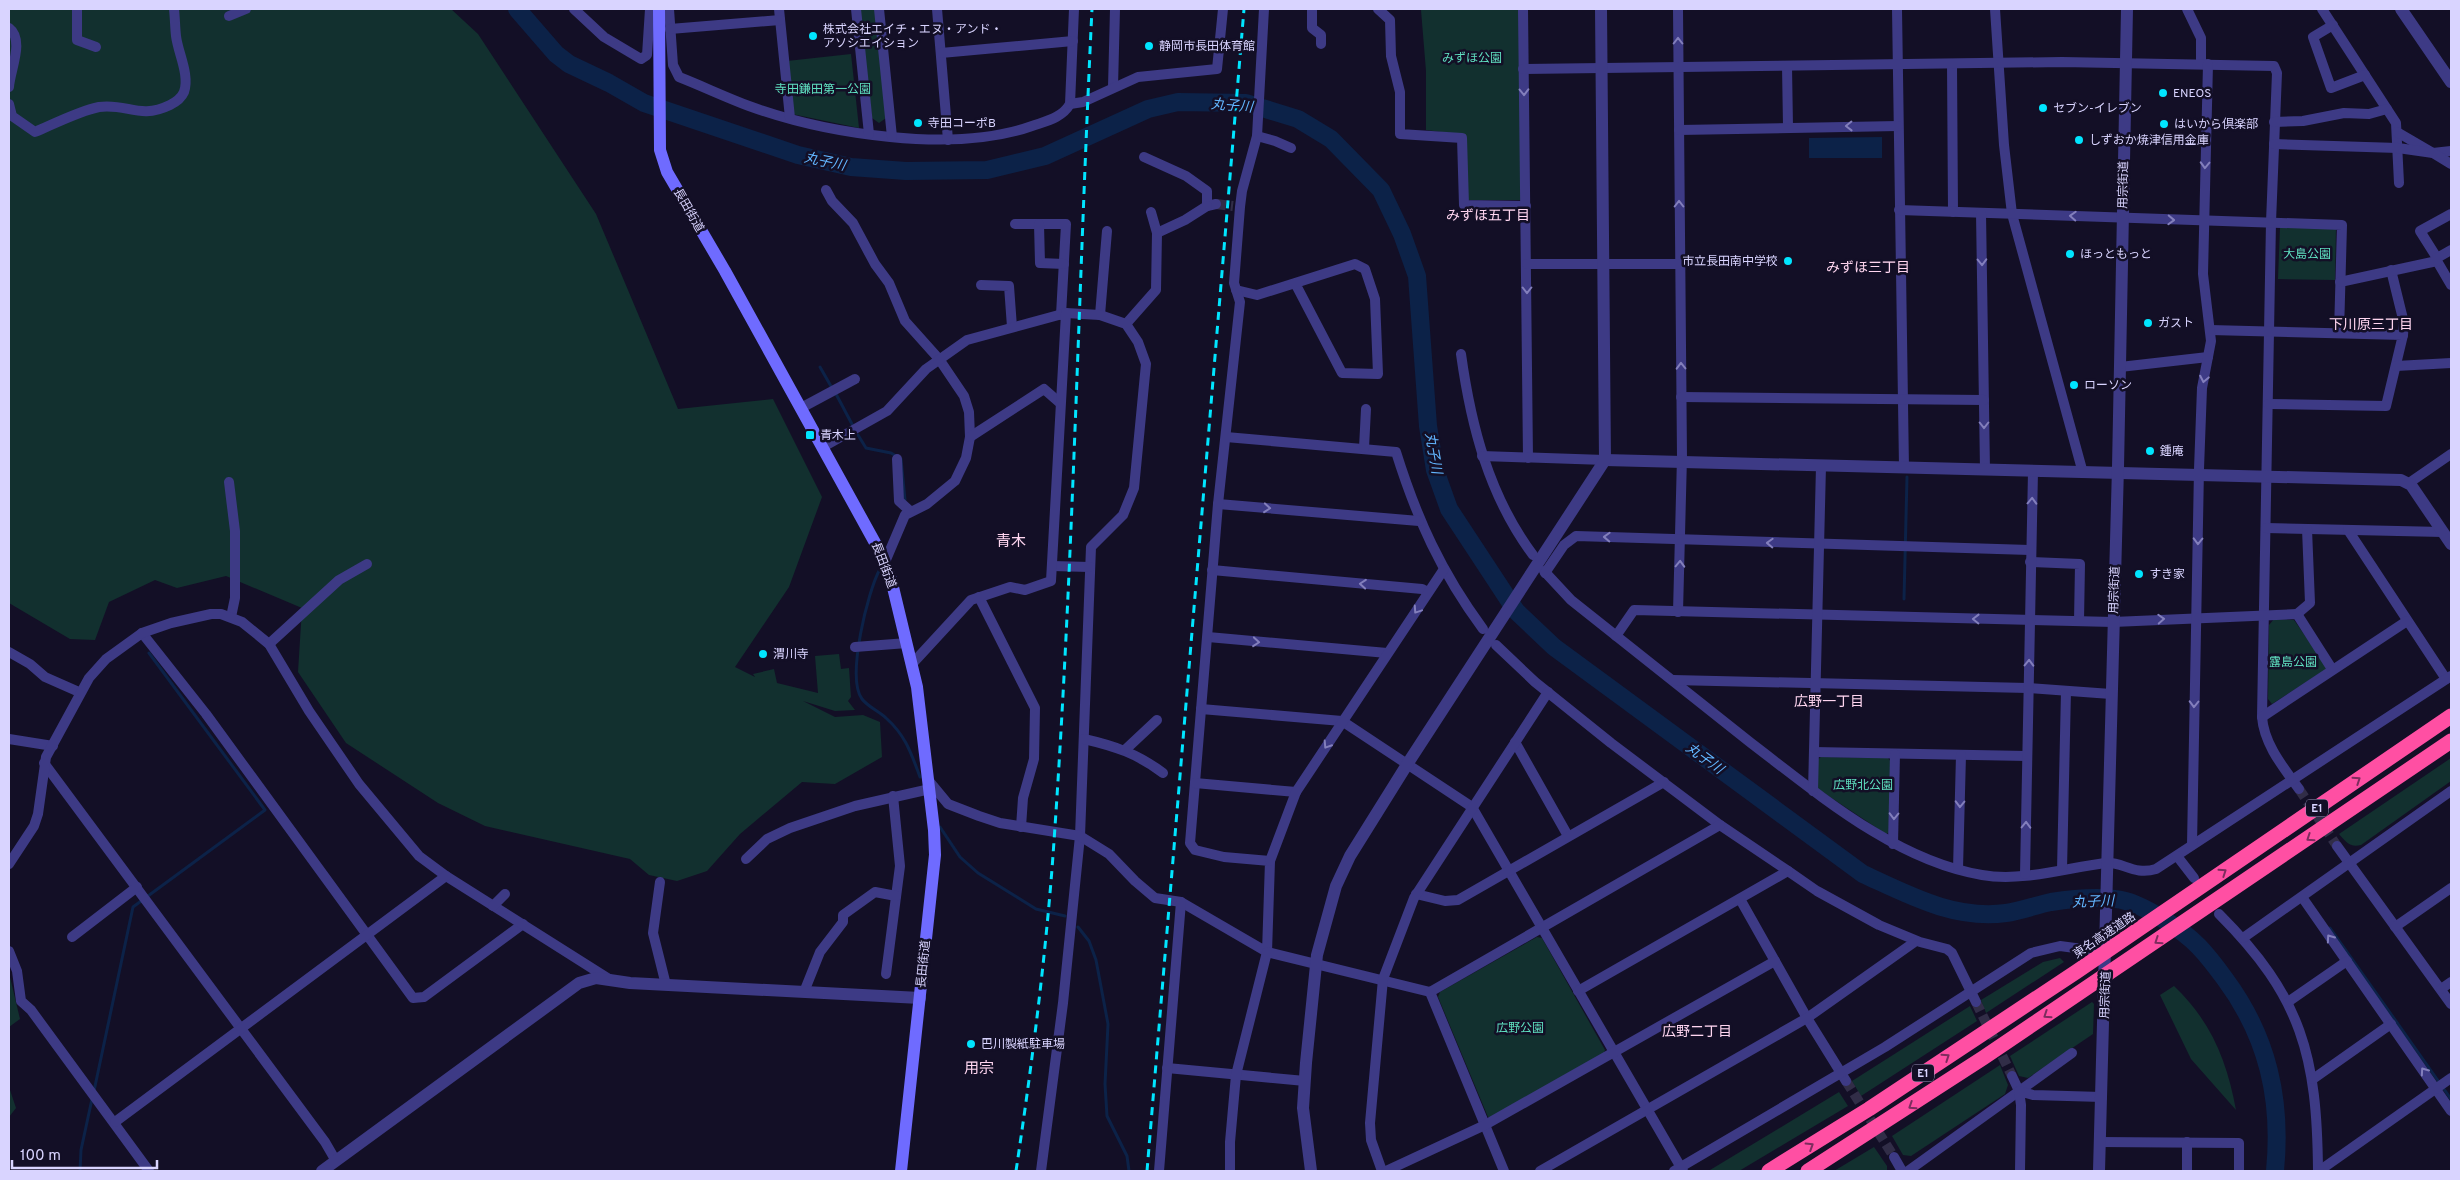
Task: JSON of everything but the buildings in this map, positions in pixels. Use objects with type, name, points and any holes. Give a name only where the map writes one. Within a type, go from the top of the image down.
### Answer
[{"type":"highway","name":"東名高速道路","points":[[1769,1171],[1869,1109],[2076,972],[2451,716]]},
{"type":"highway","name":"E1","points":[[1808,1171],[1879,1127],[2087,988],[2451,741]]},
{"type":"main road","name":"長田街道","points":[[659,9],[660,150],[667,172],[823,447],[885,562],[912,664],[930,785],[935,855],[901,1171]]},
{"type":"street","points":[[76,9],[77,40],[96,48]]},
{"type":"street","points":[[9,104],[12,116],[35,132],[86,110],[114,106],[142,113],[152,112],[179,101],[184,92],[185,79],[176,36],[174,9]]},
{"type":"street","points":[[229,16],[246,9]]},
{"type":"street","points":[[574,9],[604,37],[641,59],[647,55],[650,9]]},
{"type":"street","points":[[669,9],[673,65],[679,77],[749,106],[790,118],[869,134],[948,140],[971,139],[1003,133],[1066,112],[1070,104],[1074,9]]},
{"type":"street","points":[[779,9],[790,118]]},
{"type":"street","points":[[856,9],[869,134]]},
{"type":"street","points":[[879,9],[892,137]]},
{"type":"street","points":[[937,9],[948,140]]},
{"type":"street","points":[[1113,87],[1115,9]]},
{"type":"street","points":[[1070,104],[1082,102],[1138,77],[1217,69],[1223,9]]},
{"type":"street","points":[[1264,9],[1257,135],[1237,206],[1234,283],[1240,302],[1218,504],[1190,843],[1195,850],[1224,857],[1270,861]]},
{"type":"street","points":[[1312,9],[1312,28],[1321,35],[1321,44]]},
{"type":"street","points":[[1378,9],[1390,20],[1390,56],[1400,92],[1400,134],[1462,138],[1464,205],[1526,206]]},
{"type":"street","points":[[1523,9],[1528,458]]},
{"type":"street","points":[[1311,1171],[1304,1130],[1305,1082],[1316,964],[1322,929],[1336,886],[1350,856],[1408,763],[1605,460],[1601,9]]},
{"type":"street","points":[[1678,9],[1682,462],[1678,612]]},
{"type":"street","points":[[1897,9],[1904,468]]},
{"type":"street","points":[[1995,9],[2004,145],[2012,214],[2083,473]]},
{"type":"street","name":"用宗街道","points":[[2099,1171],[2109,862],[2127,9]]},
{"type":"street","points":[[2187,9],[2201,38],[2204,64],[2203,274],[2210,330],[2208,357],[2202,388],[2192,845]]},
{"type":"street","points":[[2322,9],[2396,123],[2398,183]]},
{"type":"street","points":[[2401,9],[2451,82]]},
{"type":"street","points":[[670,30],[780,20]]},
{"type":"street","points":[[2332,25],[2314,37],[2331,88],[2365,75]]},
{"type":"street","points":[[9,28],[15,38],[17,48],[9,86]]},
{"type":"street","points":[[941,53],[1073,41]]},
{"type":"street","points":[[1523,69],[2125,62],[2274,66],[2277,74],[2274,122],[2262,717],[2264,734],[2299,789]]},
{"type":"street","points":[[1952,64],[1953,212]]},
{"type":"street","points":[[1787,66],[1788,127]]},
{"type":"street","points":[[2274,122],[2303,121],[2344,113],[2369,114],[2387,108]]},
{"type":"street","points":[[1679,130],[1898,126]]},
{"type":"street","points":[[2397,132],[2451,164]]},
{"type":"street","points":[[1257,135],[1291,148]]},
{"type":"street","points":[[2274,144],[2398,148],[2433,153],[2451,151]]},
{"type":"street","points":[[1144,157],[1186,176],[1207,191],[1212,205],[1157,233]]},
{"type":"street","points":[[826,190],[832,201],[853,223],[875,264],[889,283],[905,320],[939,359],[964,396],[969,412],[970,436],[966,458],[955,481],[927,504],[905,515],[885,562]]},
{"type":"street","points":[[1899,210],[2204,222],[2342,225],[2339,333]]},
{"type":"street","points":[[1126,324],[1156,290],[1157,233],[1152,212]]},
{"type":"street","points":[[1981,213],[1985,470]]},
{"type":"street","points":[[2451,214],[2420,231],[2451,285]]},
{"type":"street","points":[[912,664],[971,600],[1010,587],[1024,590],[1039,587],[1051,581],[1060,403],[1066,224],[1015,224]]},
{"type":"street","points":[[1038,224],[1040,263],[1064,264]]},
{"type":"street","points":[[1100,316],[1107,231]]},
{"type":"street","points":[[2340,282],[2437,260],[2451,250]]},
{"type":"street","points":[[1236,290],[1257,295],[1355,264],[1365,269],[1375,299],[1378,374],[1342,374],[1295,283]]},
{"type":"street","points":[[1527,264],[1680,264]]},
{"type":"street","points":[[2268,404],[2386,406],[2403,335],[2404,323],[2391,270]]},
{"type":"street","points":[[981,285],[1009,286],[1012,327]]},
{"type":"street","points":[[823,447],[887,411],[926,369],[967,340],[1012,327],[1063,314],[1100,316],[1126,324],[1138,342],[1146,364],[1134,488],[1123,515],[1091,547],[1080,836],[1063,1004],[1041,1171]]},
{"type":"street","points":[[2210,330],[2403,335]]},
{"type":"street","points":[[1461,354],[1465,384],[1482,456],[1502,505],[1533,555]]},
{"type":"street","points":[[2120,367],[2208,357]]},
{"type":"street","points":[[2396,366],[2451,363]]},
{"type":"street","points":[[801,408],[855,379]]},
{"type":"street","points":[[970,436],[1044,389],[1060,403]]},
{"type":"street","points":[[1681,397],[1984,400]]},
{"type":"street","points":[[1364,448],[1366,409]]},
{"type":"street","points":[[1226,437],[1396,452],[1419,520],[1462,601],[1483,629]]},
{"type":"street","points":[[2409,483],[2451,454]]},
{"type":"street","points":[[1482,456],[2401,480],[2409,483],[2451,544]]},
{"type":"street","points":[[897,459],[899,502],[910,511]]},
{"type":"street","points":[[1814,791],[1821,466]]},
{"type":"street","points":[[2025,874],[2033,471]]},
{"type":"street","points":[[229,482],[235,531],[235,598],[231,617]]},
{"type":"street","points":[[1218,504],[1419,520]]},
{"type":"street","points":[[2266,528],[2443,532]]},
{"type":"street","points":[[1616,636],[1634,610],[2113,622],[2297,614],[2310,603],[2307,529]]},
{"type":"street","points":[[2030,550],[1818,545],[1576,536],[1564,545],[1545,572],[1571,600],[1814,791],[1893,844],[1958,870],[1984,876],[2062,870],[2109,862],[2140,872],[2149,872],[2177,856],[2449,677],[2407,621],[2348,530]]},
{"type":"street","points":[[2030,562],[2080,564],[2079,621]]},
{"type":"street","points":[[269,644],[339,580],[367,564]]},
{"type":"street","points":[[1052,566],[1090,567]]},
{"type":"street","points":[[1230,1171],[1230,1142],[1236,1075],[1267,952],[1270,861],[1296,792],[1444,569]]},
{"type":"street","points":[[1212,570],[1422,589],[1428,592]]},
{"type":"street","points":[[979,597],[1035,708],[1034,759],[1023,798],[1021,827]]},
{"type":"street","points":[[9,864],[36,820],[44,763],[80,692],[106,659],[142,633],[171,623],[211,614],[231,617],[242,622],[269,644],[320,727],[359,784],[407,843],[427,863],[610,980]]},
{"type":"street","points":[[2297,614],[2332,670]]},
{"type":"street","points":[[2262,717],[2407,621]]},
{"type":"street","points":[[142,633],[206,714],[413,998],[420,999],[523,924]]},
{"type":"street","points":[[1208,638],[1387,653]]},
{"type":"street","points":[[859,647],[907,643]]},
{"type":"street","points":[[1496,645],[1516,666],[1548,692],[1720,825],[1817,891],[1879,925],[1916,941],[1947,949],[1952,953],[1976,1002]]},
{"type":"street","points":[[9,652],[30,664],[45,677],[80,692]]},
{"type":"street","points":[[1673,680],[2028,688],[2112,694]]},
{"type":"street","points":[[2062,870],[2066,691]]},
{"type":"street","points":[[1382,1171],[1372,1140],[1370,1109],[1383,979],[1416,894],[1548,692]]},
{"type":"street","points":[[1201,709],[1342,721],[1472,807],[1510,869],[1578,991],[1648,1110],[1679,1170],[1844,1077],[1970,991],[2043,948],[2106,946]]},
{"type":"street","points":[[1125,750],[1157,720]]},
{"type":"street","points":[[9,739],[53,746]]},
{"type":"street","points":[[1084,739],[1125,750],[1143,758],[1163,773]]},
{"type":"street","points":[[1515,742],[1568,836]]},
{"type":"street","points":[[1814,752],[2026,756]]},
{"type":"street","points":[[1893,844],[1895,754]]},
{"type":"street","points":[[1958,870],[1961,755]]},
{"type":"street","points":[[44,763],[138,887],[325,1142],[338,1166]]},
{"type":"street","points":[[1416,894],[1445,901],[1458,900],[1664,782]]},
{"type":"street","points":[[1196,783],[1296,792]]},
{"type":"street","points":[[746,859],[767,839],[790,828],[855,806],[930,785],[948,804],[1000,823],[1080,836],[1109,854],[1134,881],[1155,898],[1182,902],[1267,952],[1430,992],[1543,929],[1720,825]]},
{"type":"street","points":[[2243,938],[2451,791]]},
{"type":"street","points":[[886,974],[900,853],[894,796]]},
{"type":"street","points":[[2338,846],[2451,1004]]},
{"type":"street","points":[[2177,856],[2194,878]]},
{"type":"street","points":[[1578,991],[1788,871]]},
{"type":"street","points":[[115,1122],[446,876]]},
{"type":"street","points":[[660,882],[653,933],[666,985]]},
{"type":"street","points":[[72,937],[138,887]]},
{"type":"street","points":[[2396,927],[2451,888]]},
{"type":"street","points":[[804,992],[820,952],[843,922],[843,915],[875,892],[896,896]]},
{"type":"street","points":[[493,906],[505,894]]},
{"type":"street","points":[[2302,897],[2451,1111]]},
{"type":"street","points":[[1740,898],[1807,1018],[1844,1077]]},
{"type":"street","points":[[1159,1171],[1182,902]]},
{"type":"street","points":[[2218,914],[2243,938],[2288,1002],[2304,1040],[2312,1079],[2318,1171]]},
{"type":"street","points":[[1540,1171],[1807,1018],[1916,941]]},
{"type":"street","points":[[9,951],[17,971],[21,1001],[31,1010],[115,1122],[149,1171]]},
{"type":"street","points":[[1386,1171],[1485,1125],[1775,961]]},
{"type":"street","points":[[2288,1002],[2347,961]]},
{"type":"street","points":[[322,1171],[338,1166],[579,983],[588,979],[666,985],[920,998]]},
{"type":"street","points":[[2441,989],[2451,982]]},
{"type":"street","points":[[1430,992],[1504,1171]]},
{"type":"street","points":[[2312,1079],[2391,1024]]},
{"type":"street","points":[[1908,1171],[2072,1053]]},
{"type":"street","points":[[1167,1068],[1305,1082]]},
{"type":"street","points":[[2012,1076],[2019,1091],[2021,1105],[2019,1171]]},
{"type":"street","points":[[2318,1171],[2451,1078]]},
{"type":"street","points":[[2019,1091],[2033,1095],[2102,1097]]},
{"type":"street","points":[[2100,1142],[2239,1143],[2239,1171]]},
{"type":"street","points":[[2187,1142],[2187,1171]]},
{"type":"street","points":[[1894,1157],[1902,1171]]},
{"type":"green space","points":[[9,9],[451,9],[478,34],[596,214],[678,409],[773,399],[822,497],[789,587],[735,667],[755,677],[753,674],[774,669],[777,683],[818,693],[815,656],[839,654],[841,669],[849,668],[851,697],[848,701],[855,710],[835,711],[803,701],[835,717],[863,715],[880,722],[882,757],[835,784],[802,782],[740,834],[707,871],[677,881],[649,875],[630,859],[485,826],[438,803],[346,743],[298,672],[302,608],[226,576],[177,588],[155,580],[109,602],[95,640],[70,639],[9,603]]},
{"type":"green space","points":[[859,9],[876,9],[886,118],[879,123],[872,118]]},
{"type":"green space","name":"みずほ公園","points":[[1383,9],[1519,9],[1522,200],[1467,200],[1465,135],[1426,130],[1426,71],[1421,10]]},
{"type":"green space","name":"寺田鎌田第一公園","points":[[851,54],[859,128],[792,114],[787,61]]},
{"type":"green space","name":"大島公園","points":[[2280,227],[2336,228],[2335,280],[2278,279]]},
{"type":"green space","name":"露島公園","points":[[2274,619],[2294,620],[2328,668],[2272,704],[2268,699],[2269,625]]},
{"type":"green space","name":"広野北公園","points":[[1821,757],[1888,758],[1891,762],[1890,832],[1886,834],[1818,789],[1817,760]]},
{"type":"green space","points":[[2451,758],[2451,781],[2361,845],[2351,845],[2339,834]]},
{"type":"green space","name":"広野公園","points":[[1537,937],[1542,938],[1605,1050],[1603,1055],[1492,1117],[1488,1117],[1438,997],[1440,992]]},
{"type":"green space","points":[[2060,958],[2064,962],[1986,1013],[1981,1000],[2043,962]]},
{"type":"green space","points":[[9,973],[20,1019],[9,1027]]},
{"type":"green space","points":[[2174,986],[2187,999],[2208,1028],[2228,1075],[2236,1110],[2191,1059],[2160,995]]},
{"type":"green space","points":[[2092,1002],[2094,1004],[2093,1034],[2028,1078],[2019,1076],[2010,1056]]},
{"type":"green space","points":[[1970,1006],[1977,1021],[1861,1096],[1852,1081]]},
{"type":"green space","points":[[2000,1065],[2008,1085],[2005,1094],[1911,1156],[1903,1155],[1892,1136]]},
{"type":"green space","points":[[9,1087],[16,1108],[9,1117]]},
{"type":"green space","points":[[1839,1092],[1848,1106],[1739,1171],[1710,1170]]},
{"type":"green space","points":[[1874,1147],[1887,1166],[1887,1171],[1834,1171]]},
{"type":"water","points":[[1882,137],[1882,158],[1809,158],[1809,138]]},
{"type":"waterway","name":"丸子川","points":[[517,9],[556,54],[569,64],[609,83],[644,103],[798,155],[851,167],[906,171],[987,170],[1045,156],[1148,109],[1178,102],[1246,103],[1298,119],[1331,139],[1381,190],[1402,234],[1417,276],[1428,426],[1435,470],[1449,509],[1516,611],[1554,647],[1863,874],[1932,904],[1968,913],[2006,913],[2051,902],[2074,899],[2099,898],[2121,900],[2148,910],[2184,934],[2205,954],[2225,979],[2252,1023],[2262,1047],[2274,1094],[2277,1145],[2275,1171]]},
{"type":"waterway","points":[[820,367],[832,388]]},
{"type":"waterway","points":[[836,394],[853,426]]},
{"type":"waterway","points":[[858,435],[866,448],[891,453],[901,459],[905,500]]},
{"type":"waterway","points":[[1904,599],[1907,477]]},
{"type":"waterway","points":[[880,569],[870,595],[860,634],[856,673],[858,688],[864,702],[883,716],[898,731],[907,745],[920,777]]},
{"type":"waterway","points":[[94,1091],[133,907],[265,810],[149,653]]},
{"type":"waterway","points":[[940,827],[960,857],[978,873],[1036,909],[1065,916]]},
{"type":"waterway","points":[[1078,927],[1089,941],[1096,960],[1108,1024],[1105,1084],[1107,1116],[1127,1156],[1129,1171]]},
{"type":"waterway","points":[[2330,928],[2451,1099]]},
{"type":"waterway","points":[[80,1171],[81,1150],[92,1099]]},
{"type":"tunnel","points":[[1216,204],[1233,206]]},
{"type":"tunnel","points":[[2299,789],[2337,846]]},
{"type":"tunnel","points":[[1976,1002],[2012,1076]]},
{"type":"tunnel","points":[[1846,1081],[1894,1157]]},
{"type":"railway","points":[[1016,1171],[1045,945],[1059,762],[1070,547],[1092,9]]},
{"type":"railway","points":[[1147,1171],[1244,9]]},
{"type":"place","name":"株式会社エイチ・エヌ・アンド・ アソシエイション","points":[[813,36]]},
{"type":"place","name":"静岡市長田体育館","points":[[1149,46]]},
{"type":"place","name":"ENEOS","points":[[2163,93]]},
{"type":"place","name":"セブン-イレブン","points":[[2043,108]]},
{"type":"place","name":"寺田コーポB","points":[[918,123]]},
{"type":"place","name":"はいから倶楽部","points":[[2164,124]]},
{"type":"place","name":"しずおか焼津信用金庫","points":[[2079,140]]},
{"type":"place","name":"ほっともっと","points":[[2070,254]]},
{"type":"place","name":"市立長田南中学校","points":[[1788,261]]},
{"type":"place","name":"ガスト","points":[[2148,323]]},
{"type":"place","name":"ローソン","points":[[2074,385]]},
{"type":"place","name":"青木上","points":[[810,435]]},
{"type":"place","name":"鍾庵","points":[[2150,451]]},
{"type":"place","name":"すき家","points":[[2139,574]]},
{"type":"place","name":"渭川寺","points":[[763,654]]},
{"type":"place","name":"巴川製紙駐車場","points":[[971,1044]]},
{"type":"district","name":"みずほ五丁目","points":[[1488,215]]},
{"type":"district","name":"みずほ三丁目","points":[[1868,267]]},
{"type":"district","name":"下川原三丁目","points":[[2371,324]]},
{"type":"district","name":"青木","points":[[1011,541]]},
{"type":"district","name":"広野一丁目","points":[[1829,701]]},
{"type":"district","name":"広野二丁目","points":[[1697,1031]]},
{"type":"district","name":"用宗","points":[[979,1068]]}]
